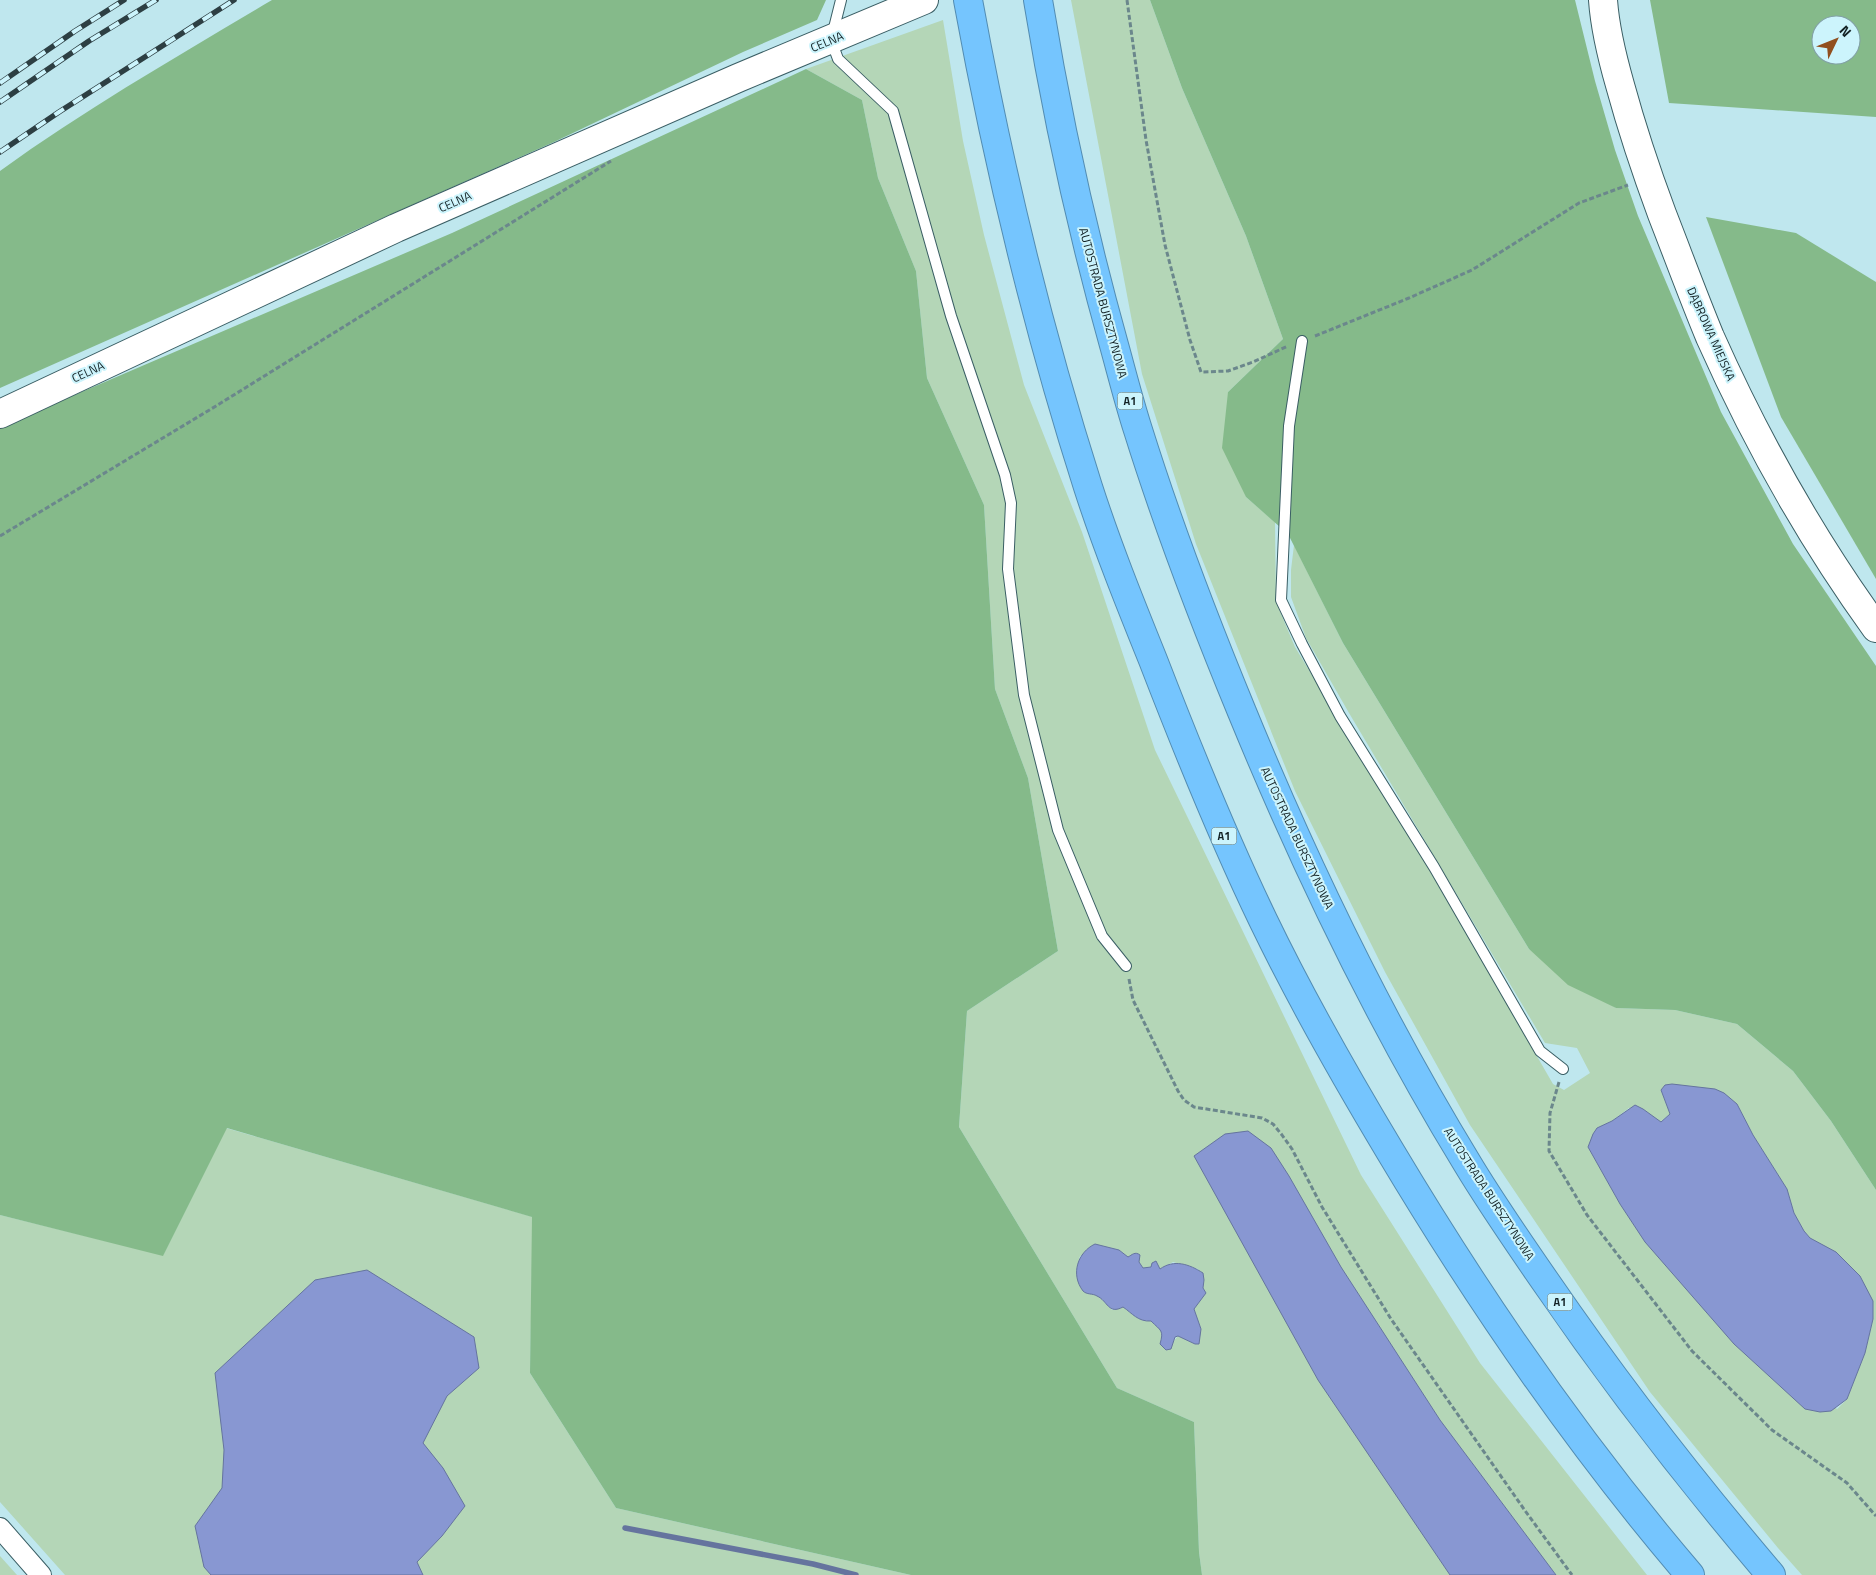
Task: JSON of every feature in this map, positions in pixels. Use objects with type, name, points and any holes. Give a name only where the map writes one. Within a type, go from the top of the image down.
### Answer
[{"type":"highway","name":"A1","points":[[968,0],[1001,166],[1023,261],[1054,374],[1089,490],[1188,752],[1222,833],[1263,921],[1343,1072],[1436,1228],[1513,1345],[1591,1453],[1690,1575]]},
{"type":"highway","name":"AUTOSTRADA BURSZTYNOWA","points":[[1038,0],[1061,132],[1078,206],[1104,310],[1137,426],[1188,577],[1272,786],[1299,846],[1415,1075],[1474,1174],[1580,1332],[1655,1433],[1719,1514],[1771,1575]]},
{"type":"street","name":"CELNA","points":[[0,414],[396,228],[738,78],[920,2]]},
{"type":"street","name":"DĄBROWA MIEJSKA","points":[[1601,5],[1609,46],[1633,132],[1649,179],[1710,336],[1768,455],[1853,596],[1876,628]]},
{"type":"street","points":[[0,1528],[41,1575]]},
{"type":"lane","points":[[841,0],[831,40],[838,59],[893,111],[951,316],[1005,475],[1011,503],[1008,569],[1024,695],[1058,830],[1102,936],[1126,966]]},
{"type":"lane","points":[[1302,341],[1288,426],[1281,600],[1340,716],[1434,867],[1540,1051],[1562,1069]]},
{"type":"path","points":[[1127,0],[1146,140],[1165,245],[1190,340],[1201,372],[1228,371],[1409,298],[1472,270],[1579,203],[1605,192],[1649,179]]},
{"type":"path","points":[[0,536],[216,406],[613,160]]},
{"type":"path","points":[[1126,966],[1133,1000],[1184,1100],[1194,1107],[1262,1118],[1273,1124],[1282,1134],[1292,1148],[1322,1207],[1391,1319],[1572,1575]]},
{"type":"path","points":[[1562,1069],[1550,1113],[1549,1151],[1587,1215],[1692,1351],[1772,1430],[1813,1461],[1847,1483],[1876,1516]]},
{"type":"green space","points":[[272,0],[826,0],[817,20],[743,52],[554,142],[0,388],[0,171],[66,125]]},
{"type":"green space","points":[[1071,0],[1150,0],[1182,88],[1246,236],[1283,339],[1228,392],[1246,497],[1275,522],[1276,602],[1295,647],[1427,866],[1553,1084],[1564,1090],[1590,1073],[1577,1048],[1545,1043],[1306,638],[1291,597],[1291,570],[1294,545],[1343,643],[1529,949],[1616,1008],[1675,1010],[1737,1024],[1793,1071],[1831,1121],[1876,1190],[1876,1575],[1802,1575],[1650,1392],[1470,1125],[1385,972],[1295,791],[1196,544],[1142,374]],"holes":[[[1661,1090],[1737,1104],[1753,1135],[1787,1189],[1794,1213],[1804,1231],[1810,1238],[1821,1245],[1873,1319],[1865,1353],[1847,1399],[1837,1409],[1645,1242],[1620,1204],[1588,1147],[1597,1128],[1612,1121],[1629,1108],[1643,1109],[1660,1122],[1670,1114]]]},
{"type":"green space","points":[[1150,0],[1575,0],[1595,81],[1615,150],[1638,216],[1721,412],[1793,544],[1876,666],[1876,1190],[1831,1121],[1793,1071],[1737,1024],[1675,1010],[1616,1008],[1568,985],[1529,949],[1343,643],[1288,534],[1246,497],[1222,448],[1228,392],[1283,339],[1246,236],[1182,88]]},
{"type":"green space","points":[[1650,0],[1876,0],[1876,117],[1669,103]]},
{"type":"green space","points":[[943,20],[963,141],[984,235],[1024,385],[1082,532],[1155,750],[1361,1175],[1480,1363],[1647,1575],[1556,1575],[1440,1420],[1341,1267],[1289,1176],[1212,1143],[1195,1156],[1387,1481],[1450,1575],[1202,1575],[1199,1552],[1194,1422],[1117,1388],[959,1127],[967,1011],[1058,951],[1028,778],[995,689],[984,505],[927,378],[916,271],[878,178],[862,100],[806,69]],"holes":[[[1103,1246],[1119,1250],[1128,1257],[1139,1255],[1139,1262],[1143,1268],[1157,1266],[1160,1269],[1173,1262],[1198,1269],[1204,1280],[1203,1288],[1206,1293],[1194,1309],[1201,1329],[1195,1344],[1178,1336],[1166,1350],[1160,1344],[1161,1331],[1151,1321],[1139,1319],[1123,1307],[1112,1310],[1076,1272],[1080,1256]]]},
{"type":"green space","points":[[806,69],[862,100],[878,178],[916,271],[927,378],[984,505],[995,689],[1028,778],[1058,951],[967,1011],[959,1127],[1117,1388],[1194,1422],[1199,1552],[1202,1575],[911,1575],[616,1508],[530,1373],[532,1217],[227,1128],[163,1256],[0,1215],[0,427],[452,233]]},
{"type":"green space","points":[[1706,217],[1796,233],[1876,282],[1876,579],[1781,417]]},
{"type":"green space","points":[[226,1128],[533,1217],[530,1373],[616,1508],[911,1575],[65,1575],[0,1502],[0,1215],[163,1255]]},
{"type":"green space","points":[[0,1556],[17,1575],[0,1575]]},
{"type":"water","points":[[1672,1084],[1715,1089],[1724,1093],[1737,1104],[1753,1135],[1787,1189],[1794,1213],[1804,1231],[1810,1238],[1836,1252],[1860,1276],[1873,1301],[1873,1319],[1865,1353],[1847,1399],[1831,1411],[1820,1412],[1805,1409],[1734,1344],[1645,1242],[1620,1204],[1588,1147],[1597,1128],[1612,1121],[1635,1105],[1661,1122],[1670,1114],[1661,1090],[1665,1085]]},
{"type":"water","points":[[1248,1131],[1271,1148],[1341,1267],[1440,1420],[1556,1575],[1450,1575],[1318,1380],[1194,1156],[1225,1134]]},
{"type":"water","points":[[1095,1244],[1119,1250],[1128,1257],[1137,1253],[1140,1255],[1139,1262],[1143,1268],[1151,1267],[1152,1263],[1156,1261],[1160,1269],[1176,1263],[1192,1267],[1203,1273],[1203,1288],[1206,1293],[1194,1309],[1201,1329],[1199,1344],[1178,1336],[1175,1337],[1171,1349],[1166,1350],[1160,1344],[1161,1331],[1151,1321],[1139,1319],[1123,1307],[1118,1309],[1111,1308],[1101,1298],[1083,1291],[1077,1278],[1078,1264],[1084,1252]]},
{"type":"water","points":[[367,1270],[474,1337],[479,1368],[447,1396],[423,1443],[443,1468],[465,1506],[442,1536],[417,1562],[423,1575],[211,1575],[204,1567],[195,1526],[222,1488],[224,1450],[215,1373],[315,1280]]},
{"type":"waterway","points":[[625,1528],[813,1564],[856,1575]]},
{"type":"railway","points":[[0,83],[124,0]]},
{"type":"railway","points":[[0,102],[89,41],[156,0]]},
{"type":"railway","points":[[0,152],[234,0]]}]
